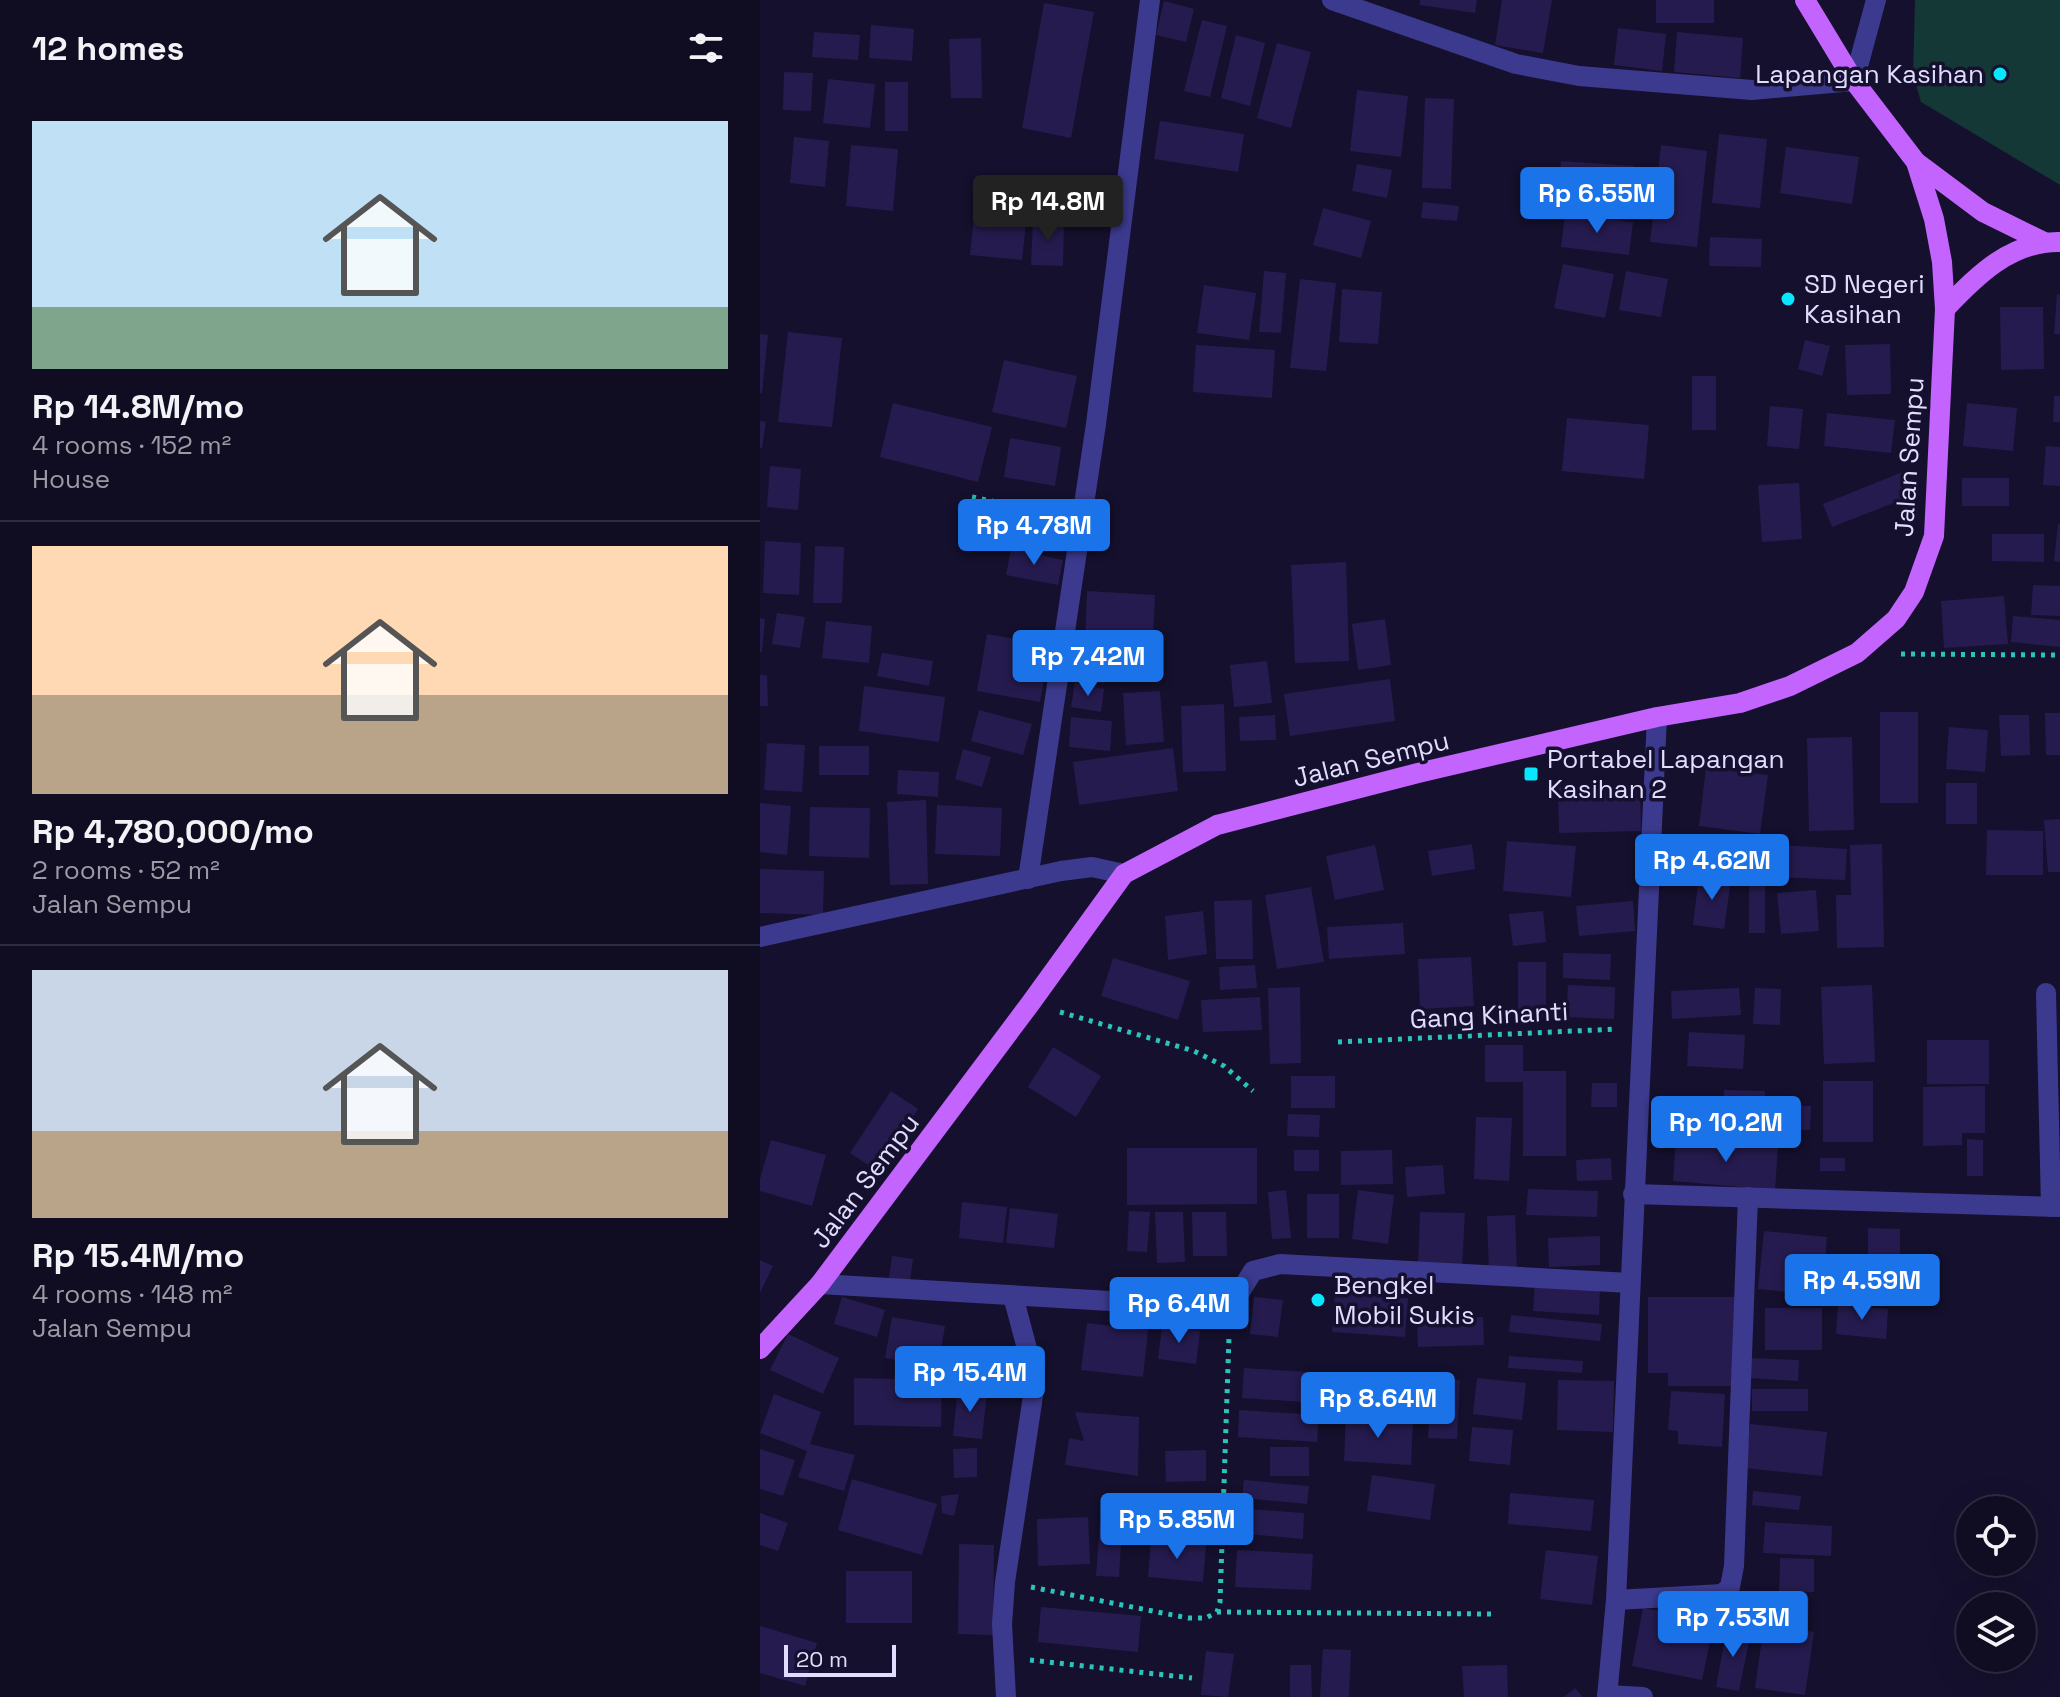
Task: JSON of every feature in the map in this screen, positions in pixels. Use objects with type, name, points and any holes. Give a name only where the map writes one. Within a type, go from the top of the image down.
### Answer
[{"type":"main road","points":[[1805,0],[1854,81],[1916,162],[1983,212],[2052,242]]},
{"type":"main road","name":"Jalan Sempu","points":[[760,1349],[820,1284],[1124,874],[1217,825],[1418,773],[1657,717],[1740,703],[1790,686],[1857,653],[1896,619],[1914,592],[1934,536],[1939,475],[1945,309],[1940,248],[1916,162]]},
{"type":"main road","points":[[1945,309],[1994,263],[2052,242]]},
{"type":"street","points":[[1028,879],[1096,424],[1150,0]]},
{"type":"street","points":[[1332,0],[1516,64],[1579,76],[1752,90],[1854,81],[1876,0]]},
{"type":"street","points":[[1643,1697],[1607,1696],[1616,1600],[1657,717]]},
{"type":"street","points":[[760,937],[1092,867],[1124,874]]},
{"type":"street","points":[[1633,1194],[2055,1207],[2046,993]]},
{"type":"street","points":[[1616,1600],[1722,1594],[1730,1587],[1734,1566],[1748,1197]]},
{"type":"street","points":[[820,1284],[1230,1308],[1253,1271],[1280,1264],[1630,1283]]},
{"type":"street","points":[[1006,1697],[1003,1657],[1005,1582],[1033,1396],[1029,1356],[1013,1296]]},
{"type":"path","points":[[972,497],[1081,520]]},
{"type":"path","points":[[1857,653],[2060,655]]},
{"type":"path","points":[[1030,1004],[1194,1051],[1224,1066],[1253,1091]]},
{"type":"path","name":"Gang Kinanti","points":[[1338,1042],[1642,1029]]},
{"type":"path","points":[[1217,1612],[1220,1602],[1230,1308]]},
{"type":"path","points":[[1005,1582],[1188,1618],[1206,1618],[1217,1612],[1491,1614]]},
{"type":"path","points":[[1003,1657],[1192,1678]]},
{"type":"green space","name":"Lapangan Kasihan","points":[[1915,0],[2060,0],[2060,185],[1921,102],[1913,74]]},
{"type":"building","points":[[1420,0],[1477,0],[1475,13],[1420,5]]},
{"type":"building","points":[[1502,0],[1552,0],[1543,53],[1495,45]]},
{"type":"building","points":[[1656,0],[1714,0],[1714,23],[1656,23]]},
{"type":"building","points":[[1164,1],[1194,9],[1186,42],[1156,35]]},
{"type":"building","points":[[1044,3],[1094,12],[1071,138],[1022,128]]},
{"type":"building","points":[[1202,20],[1227,26],[1210,97],[1184,91]]},
{"type":"building","points":[[871,25],[914,29],[912,61],[869,58]]},
{"type":"building","points":[[1618,28],[1666,34],[1662,71],[1614,65]]},
{"type":"building","points":[[814,32],[860,35],[858,60],[812,57]]},
{"type":"building","points":[[1677,32],[1743,38],[1740,78],[1674,72]]},
{"type":"building","points":[[1236,35],[1265,43],[1250,106],[1221,98]]},
{"type":"building","points":[[981,38],[982,98],[951,98],[949,39]]},
{"type":"building","points":[[1277,43],[1311,52],[1291,128],[1257,118]]},
{"type":"building","points":[[784,72],[813,73],[811,111],[783,110]]},
{"type":"building","points":[[828,79],[875,84],[870,128],[823,123]]},
{"type":"building","points":[[885,82],[908,82],[908,131],[885,131]]},
{"type":"building","points":[[1357,90],[1408,96],[1401,157],[1350,151]]},
{"type":"building","points":[[1425,98],[1454,99],[1451,189],[1422,188]]},
{"type":"building","points":[[1160,121],[1244,134],[1238,172],[1154,159]]},
{"type":"building","points":[[1719,134],[1767,139],[1760,208],[1712,203]]},
{"type":"building","points":[[794,137],[829,141],[825,187],[790,183]]},
{"type":"building","points":[[851,145],[898,149],[893,211],[846,206]]},
{"type":"building","points":[[1661,145],[1707,151],[1697,247],[1650,242]]},
{"type":"building","points":[[1786,147],[1859,157],[1852,204],[1780,193]]},
{"type":"building","points":[[1561,161],[1634,166],[1632,203],[1558,198]]},
{"type":"building","points":[[1357,164],[1392,170],[1387,198],[1352,191]]},
{"type":"building","points":[[1423,202],[1459,206],[1457,221],[1421,218]]},
{"type":"building","points":[[975,208],[1027,213],[1022,260],[970,255]]},
{"type":"building","points":[[1323,208],[1371,221],[1361,258],[1313,245]]},
{"type":"building","points":[[1565,215],[1633,222],[1629,255],[1561,247]]},
{"type":"building","points":[[1033,219],[1064,221],[1063,266],[1031,265]]},
{"type":"building","points":[[1710,237],[1762,239],[1761,267],[1709,266]]},
{"type":"building","points":[[1563,264],[1614,274],[1605,318],[1554,308]]},
{"type":"building","points":[[1264,271],[1286,273],[1281,333],[1259,332]]},
{"type":"building","points":[[1626,271],[1668,279],[1661,317],[1619,310]]},
{"type":"building","points":[[1300,279],[1336,283],[1326,371],[1290,368]]},
{"type":"building","points":[[1204,285],[1256,293],[1249,340],[1197,333]]},
{"type":"building","points":[[1342,289],[1382,292],[1378,344],[1339,342]]},
{"type":"building","points":[[2057,294],[2060,295],[2060,334],[2054,334]]},
{"type":"building","points":[[2000,307],[2043,307],[2044,369],[2001,370]]},
{"type":"building","points":[[788,332],[842,338],[832,427],[778,422]]},
{"type":"building","points":[[760,334],[768,335],[762,393],[760,393]]},
{"type":"building","points":[[1805,340],[1830,346],[1822,376],[1798,369]]},
{"type":"building","points":[[1890,344],[1891,394],[1847,395],[1845,345]]},
{"type":"building","points":[[1196,345],[1275,350],[1272,398],[1193,392]]},
{"type":"building","points":[[1004,360],[1077,376],[1066,428],[992,412]]},
{"type":"building","points":[[1692,376],[1716,376],[1716,430],[1692,430]]},
{"type":"building","points":[[2054,396],[2060,396],[2060,422],[2053,422]]},
{"type":"building","points":[[893,403],[992,427],[978,482],[880,457]]},
{"type":"building","points":[[1967,403],[2017,408],[2013,451],[1963,446]]},
{"type":"building","points":[[1770,406],[1803,409],[1799,449],[1767,446]]},
{"type":"building","points":[[1827,413],[1895,420],[1891,453],[1824,446]]},
{"type":"building","points":[[1567,418],[1649,425],[1644,479],[1562,471]]},
{"type":"building","points":[[760,421],[766,422],[762,448],[760,448]]},
{"type":"building","points":[[1010,438],[1061,447],[1055,486],[1004,477]]},
{"type":"building","points":[[2046,446],[2060,447],[2060,486],[2043,485]]},
{"type":"building","points":[[770,466],[801,469],[798,510],[767,507]]},
{"type":"building","points":[[1905,471],[1914,495],[1832,527],[1823,504]]},
{"type":"building","points":[[1962,478],[2009,478],[2009,506],[1962,506]]},
{"type":"building","points":[[1799,483],[1802,539],[1762,542],[1758,485]]},
{"type":"building","points":[[2060,524],[2060,562],[2054,561]]},
{"type":"building","points":[[1992,534],[2044,534],[2044,562],[1992,561]]},
{"type":"building","points":[[765,541],[801,543],[799,595],[763,593]]},
{"type":"building","points":[[815,546],[844,547],[842,603],[813,603]]},
{"type":"building","points":[[1011,549],[1063,560],[1058,585],[1006,575]]},
{"type":"building","points":[[1346,562],[1349,661],[1295,663],[1291,565]]},
{"type":"building","points":[[2033,585],[2060,586],[2060,616],[2031,615]]},
{"type":"building","points":[[1087,591],[1155,595],[1151,673],[1084,670]]},
{"type":"building","points":[[2004,596],[2008,644],[1944,648],[1941,601]]},
{"type":"building","points":[[777,613],[805,617],[800,648],[772,644]]},
{"type":"building","points":[[2013,616],[2060,620],[2060,647],[2011,642]]},
{"type":"building","points":[[760,618],[765,619],[762,652],[760,652]]},
{"type":"building","points":[[1385,619],[1391,665],[1358,670],[1352,624]]},
{"type":"building","points":[[826,621],[872,626],[869,663],[822,658]]},
{"type":"building","points":[[987,634],[1050,645],[1040,702],[977,691]]},
{"type":"building","points":[[882,653],[933,661],[929,686],[877,676]]},
{"type":"building","points":[[1267,661],[1272,703],[1234,707],[1230,665]]},
{"type":"building","points":[[760,675],[767,675],[768,706],[760,706]]},
{"type":"building","points":[[1390,679],[1395,721],[1290,736],[1284,694]]},
{"type":"building","points":[[1075,683],[1104,689],[1101,712],[1071,707]]},
{"type":"building","points":[[864,686],[945,697],[939,742],[859,731]]},
{"type":"building","points":[[1160,691],[1164,742],[1126,745],[1123,693]]},
{"type":"building","points":[[1224,704],[1226,771],[1183,772],[1181,706]]},
{"type":"building","points":[[979,710],[1032,724],[1023,755],[971,741]]},
{"type":"building","points":[[1880,712],[1918,712],[1918,803],[1880,803]]},
{"type":"building","points":[[2045,713],[2060,713],[2060,755],[2046,755]]},
{"type":"building","points":[[1275,715],[1276,740],[1240,741],[1239,717]]},
{"type":"building","points":[[1999,715],[2029,715],[2030,755],[2001,756]]},
{"type":"building","points":[[1071,717],[1112,721],[1110,751],[1069,747]]},
{"type":"building","points":[[1949,727],[1988,730],[1985,772],[1946,769]]},
{"type":"building","points":[[1852,737],[1854,830],[1809,831],[1807,738]]},
{"type":"building","points":[[767,743],[805,745],[802,792],[764,790]]},
{"type":"building","points":[[819,746],[869,746],[869,775],[819,775]]},
{"type":"building","points":[[1173,748],[1178,791],[1079,805],[1073,762]]},
{"type":"building","points":[[963,749],[991,757],[982,787],[955,779]]},
{"type":"building","points":[[1706,768],[1768,775],[1760,834],[1699,826]]},
{"type":"building","points":[[898,770],[939,772],[938,797],[897,794]]},
{"type":"building","points":[[1946,783],[1977,783],[1977,824],[1946,824]]},
{"type":"building","points":[[1640,786],[1641,831],[1559,833],[1558,787]]},
{"type":"building","points":[[926,800],[928,884],[890,885],[887,802]]},
{"type":"building","points":[[760,803],[791,806],[787,855],[760,852]]},
{"type":"building","points":[[937,805],[1002,808],[1000,856],[935,854]]},
{"type":"building","points":[[810,807],[870,808],[869,858],[809,856]]},
{"type":"building","points":[[2060,819],[2060,872],[2048,872],[2044,820]]},
{"type":"building","points":[[1987,830],[2043,831],[2043,875],[1986,875]]},
{"type":"building","points":[[1678,839],[1745,842],[1745,866],[1677,864]]},
{"type":"building","points":[[1507,841],[1576,846],[1571,897],[1503,891]]},
{"type":"building","points":[[1472,844],[1475,869],[1432,876],[1428,851]]},
{"type":"building","points":[[1882,844],[1884,947],[1837,948],[1836,895],[1851,895],[1850,845]]},
{"type":"building","points":[[1375,845],[1384,890],[1335,900],[1326,856]]},
{"type":"building","points":[[1780,845],[1847,849],[1845,880],[1779,877]]},
{"type":"building","points":[[760,869],[824,871],[823,915],[760,913]]},
{"type":"building","points":[[1699,875],[1731,880],[1724,929],[1693,925]]},
{"type":"building","points":[[1749,878],[1765,878],[1765,933],[1749,933]]},
{"type":"building","points":[[1311,887],[1324,962],[1277,969],[1265,895]]},
{"type":"building","points":[[1816,890],[1819,931],[1781,934],[1777,893]]},
{"type":"building","points":[[1252,900],[1253,959],[1216,959],[1214,901]]},
{"type":"building","points":[[1633,901],[1635,931],[1579,936],[1576,906]]},
{"type":"building","points":[[1203,911],[1207,954],[1168,960],[1165,916]]},
{"type":"building","points":[[1543,911],[1546,942],[1513,946],[1509,914]]},
{"type":"building","points":[[1403,923],[1405,954],[1329,959],[1327,927]]},
{"type":"building","points":[[1563,953],[1611,954],[1610,980],[1563,978]]},
{"type":"building","points":[[1471,957],[1474,1006],[1420,1009],[1418,959]]},
{"type":"building","points":[[1113,958],[1190,981],[1178,1020],[1101,996]]},
{"type":"building","points":[[1518,962],[1546,962],[1546,1017],[1518,1017]]},
{"type":"building","points":[[1255,965],[1257,988],[1220,990],[1219,967]]},
{"type":"building","points":[[1568,985],[1615,987],[1614,1019],[1566,1017]]},
{"type":"building","points":[[1872,985],[1875,1062],[1824,1064],[1821,987]]},
{"type":"building","points":[[1300,987],[1301,1063],[1270,1064],[1268,988]]},
{"type":"building","points":[[1739,988],[1741,1015],[1672,1019],[1671,991]]},
{"type":"building","points":[[1755,988],[1781,989],[1780,1025],[1753,1024]]},
{"type":"building","points":[[1260,997],[1262,1030],[1203,1032],[1201,1000]]},
{"type":"building","points":[[1689,1032],[1745,1035],[1743,1069],[1687,1066]]},
{"type":"building","points":[[1927,1040],[1989,1040],[1989,1084],[1927,1084]]},
{"type":"building","points":[[1485,1045],[1523,1045],[1523,1071],[1566,1071],[1566,1156],[1523,1156],[1523,1082],[1485,1082]]},
{"type":"building","points":[[1053,1047],[1101,1076],[1076,1117],[1028,1087]]},
{"type":"building","points":[[1291,1076],[1335,1076],[1335,1108],[1291,1108]]},
{"type":"building","points":[[1823,1081],[1873,1081],[1873,1142],[1823,1142]]},
{"type":"building","points":[[1592,1083],[1617,1083],[1617,1107],[1591,1107]]},
{"type":"building","points":[[1985,1086],[1985,1133],[1962,1133],[1962,1145],[1923,1146],[1923,1087]]},
{"type":"building","points":[[1724,1090],[1765,1091],[1765,1120],[1722,1119]]},
{"type":"building","points":[[891,1091],[918,1109],[877,1171],[850,1153]]},
{"type":"building","points":[[1778,1105],[1811,1106],[1810,1130],[1777,1129]]},
{"type":"building","points":[[1288,1114],[1320,1115],[1319,1137],[1287,1136]]},
{"type":"building","points":[[1476,1117],[1512,1118],[1509,1181],[1474,1179]]},
{"type":"building","points":[[1676,1139],[1778,1147],[1775,1190],[1673,1181]]},
{"type":"building","points":[[1967,1139],[1983,1140],[1983,1176],[1967,1176]]},
{"type":"building","points":[[771,1140],[826,1155],[812,1206],[760,1191],[760,1179]]},
{"type":"building","points":[[1127,1148],[1257,1148],[1257,1204],[1127,1205]]},
{"type":"building","points":[[1294,1150],[1319,1150],[1319,1171],[1294,1171]]},
{"type":"building","points":[[1392,1150],[1393,1184],[1341,1185],[1341,1151]]},
{"type":"building","points":[[1611,1158],[1612,1180],[1577,1181],[1576,1160]]},
{"type":"building","points":[[1820,1158],[1845,1158],[1845,1171],[1820,1171]]},
{"type":"building","points":[[1443,1165],[1445,1194],[1407,1197],[1405,1167]]},
{"type":"building","points":[[1528,1189],[1598,1191],[1597,1217],[1526,1215]]},
{"type":"building","points":[[1286,1190],[1291,1238],[1272,1239],[1268,1192]]},
{"type":"building","points":[[1358,1190],[1394,1195],[1388,1244],[1352,1239]]},
{"type":"building","points":[[1307,1194],[1339,1194],[1339,1238],[1307,1238]]},
{"type":"building","points":[[962,1202],[1007,1207],[1003,1243],[959,1238]]},
{"type":"building","points":[[1010,1208],[1058,1214],[1054,1248],[1006,1243]]},
{"type":"building","points":[[1129,1211],[1150,1212],[1147,1252],[1127,1251]]},
{"type":"building","points":[[1155,1212],[1183,1212],[1185,1262],[1157,1263]]},
{"type":"building","points":[[1192,1212],[1226,1212],[1227,1256],[1193,1256]]},
{"type":"building","points":[[1420,1212],[1465,1213],[1462,1267],[1418,1265]]},
{"type":"building","points":[[1515,1215],[1517,1270],[1489,1271],[1487,1216]]},
{"type":"building","points":[[1868,1228],[1900,1229],[1900,1264],[1868,1263]]},
{"type":"building","points":[[1764,1231],[1827,1237],[1822,1295],[1758,1289]]},
{"type":"building","points":[[1600,1236],[1600,1265],[1549,1267],[1548,1238]]},
{"type":"building","points":[[892,1256],[913,1259],[910,1281],[889,1278]]},
{"type":"building","points":[[760,1260],[773,1266],[760,1293]]},
{"type":"building","points":[[1535,1282],[1600,1286],[1599,1315],[1533,1311]]},
{"type":"building","points":[[1335,1294],[1408,1298],[1405,1337],[1332,1332]]},
{"type":"building","points":[[842,1297],[885,1310],[877,1337],[834,1324]]},
{"type":"building","points":[[1254,1297],[1283,1300],[1278,1337],[1250,1334]]},
{"type":"building","points":[[1648,1297],[1738,1297],[1738,1386],[1668,1386],[1668,1373],[1648,1373]]},
{"type":"building","points":[[1838,1305],[1888,1309],[1886,1339],[1836,1334]]},
{"type":"building","points":[[1765,1308],[1822,1308],[1822,1350],[1765,1350]]},
{"type":"building","points":[[1511,1315],[1602,1324],[1600,1341],[1509,1332]]},
{"type":"building","points":[[892,1317],[945,1326],[938,1367],[885,1358]]},
{"type":"building","points":[[1483,1317],[1484,1345],[1418,1347],[1417,1319]]},
{"type":"building","points":[[1087,1323],[1148,1330],[1143,1377],[1081,1370]]},
{"type":"building","points":[[1162,1327],[1200,1331],[1196,1364],[1158,1359]]},
{"type":"building","points":[[788,1334],[839,1358],[823,1394],[770,1370]]},
{"type":"building","points":[[1509,1356],[1583,1361],[1582,1373],[1508,1368]]},
{"type":"building","points":[[1750,1358],[1799,1360],[1798,1381],[1750,1378]]},
{"type":"building","points":[[1244,1368],[1308,1372],[1306,1402],[1242,1398]]},
{"type":"building","points":[[854,1378],[942,1380],[941,1427],[854,1425]]},
{"type":"building","points":[[1431,1378],[1460,1380],[1457,1439],[1428,1438]]},
{"type":"building","points":[[1477,1378],[1526,1383],[1522,1420],[1473,1414]]},
{"type":"building","points":[[1558,1380],[1614,1381],[1613,1432],[1557,1430]]},
{"type":"building","points":[[958,1388],[987,1391],[982,1439],[953,1436]]},
{"type":"building","points":[[1752,1389],[1808,1389],[1808,1411],[1752,1411]]},
{"type":"building","points":[[1671,1391],[1725,1394],[1722,1447],[1678,1444],[1678,1431],[1668,1430]]},
{"type":"building","points":[[774,1394],[821,1412],[810,1444],[855,1455],[844,1491],[798,1477],[807,1451],[760,1433]]},
{"type":"building","points":[[1239,1410],[1319,1415],[1317,1442],[1238,1437]]},
{"type":"building","points":[[1075,1412],[1139,1417],[1138,1476],[1065,1465],[1069,1438],[1084,1441]]},
{"type":"building","points":[[1346,1415],[1413,1419],[1411,1465],[1344,1461]]},
{"type":"building","points":[[1750,1424],[1827,1432],[1822,1476],[1745,1468]]},
{"type":"building","points":[[1472,1427],[1513,1430],[1510,1465],[1469,1461]]},
{"type":"building","points":[[1270,1447],[1309,1447],[1309,1476],[1270,1476]]},
{"type":"building","points":[[977,1448],[977,1477],[954,1478],[953,1449]]},
{"type":"building","points":[[760,1449],[795,1460],[783,1496],[760,1489]]},
{"type":"building","points":[[1206,1450],[1206,1481],[1166,1482],[1165,1451]]},
{"type":"building","points":[[1372,1475],[1435,1484],[1430,1520],[1367,1511]]},
{"type":"building","points":[[852,1479],[937,1504],[922,1555],[838,1530]]},
{"type":"building","points":[[1244,1480],[1309,1486],[1307,1504],[1242,1498]]},
{"type":"building","points":[[1753,1491],[1801,1496],[1799,1510],[1752,1505]]},
{"type":"building","points":[[1510,1493],[1594,1500],[1591,1531],[1508,1524]]},
{"type":"building","points":[[959,1494],[954,1516],[942,1513],[941,1496]]},
{"type":"building","points":[[1249,1509],[1304,1513],[1303,1539],[1246,1534]]},
{"type":"building","points":[[760,1513],[788,1523],[778,1551],[760,1545]]},
{"type":"building","points":[[1088,1517],[1090,1564],[1038,1566],[1037,1519]]},
{"type":"building","points":[[1765,1522],[1832,1526],[1831,1556],[1763,1553]]},
{"type":"building","points":[[1100,1524],[1122,1525],[1119,1577],[1096,1576]]},
{"type":"building","points":[[1151,1540],[1206,1545],[1203,1582],[1148,1577]]},
{"type":"building","points":[[959,1544],[994,1545],[993,1635],[958,1634]]},
{"type":"building","points":[[1237,1550],[1313,1554],[1311,1590],[1235,1587]]},
{"type":"building","points":[[1546,1550],[1598,1556],[1592,1605],[1540,1599]]},
{"type":"building","points":[[1780,1558],[1814,1559],[1814,1592],[1779,1592]]},
{"type":"building","points":[[846,1571],[912,1571],[912,1623],[846,1623]]},
{"type":"building","points":[[1771,1597],[1809,1598],[1808,1623],[1770,1622]]},
{"type":"building","points":[[1041,1607],[1141,1616],[1138,1652],[1038,1642]]},
{"type":"building","points":[[1643,1608],[1714,1621],[1702,1680],[1632,1666]]},
{"type":"building","points":[[1764,1624],[1814,1632],[1805,1695],[1755,1688]]},
{"type":"building","points":[[760,1626],[817,1643],[805,1686],[760,1673]]},
{"type":"building","points":[[1727,1627],[1751,1632],[1739,1691],[1716,1687]]},
{"type":"building","points":[[1323,1649],[1351,1650],[1349,1697],[1320,1697]]},
{"type":"building","points":[[1206,1651],[1234,1654],[1228,1697],[1201,1695]]},
{"type":"building","points":[[1290,1665],[1311,1665],[1312,1697],[1290,1697]]},
{"type":"building","points":[[1507,1665],[1508,1697],[1464,1697],[1462,1666]]},
{"type":"building","points":[[1575,1688],[1583,1697],[1564,1697]]},
{"type":"place","name":"Lapangan Kasihan","points":[[2000,74]]},
{"type":"place","name":"SD Negeri Kasihan","points":[[1788,299]]},
{"type":"place","name":"Portabel Lapangan Kasihan 2","points":[[1531,774]]},
{"type":"place","name":"Bengkel Mobil Sukis","points":[[1318,1300]]}]
